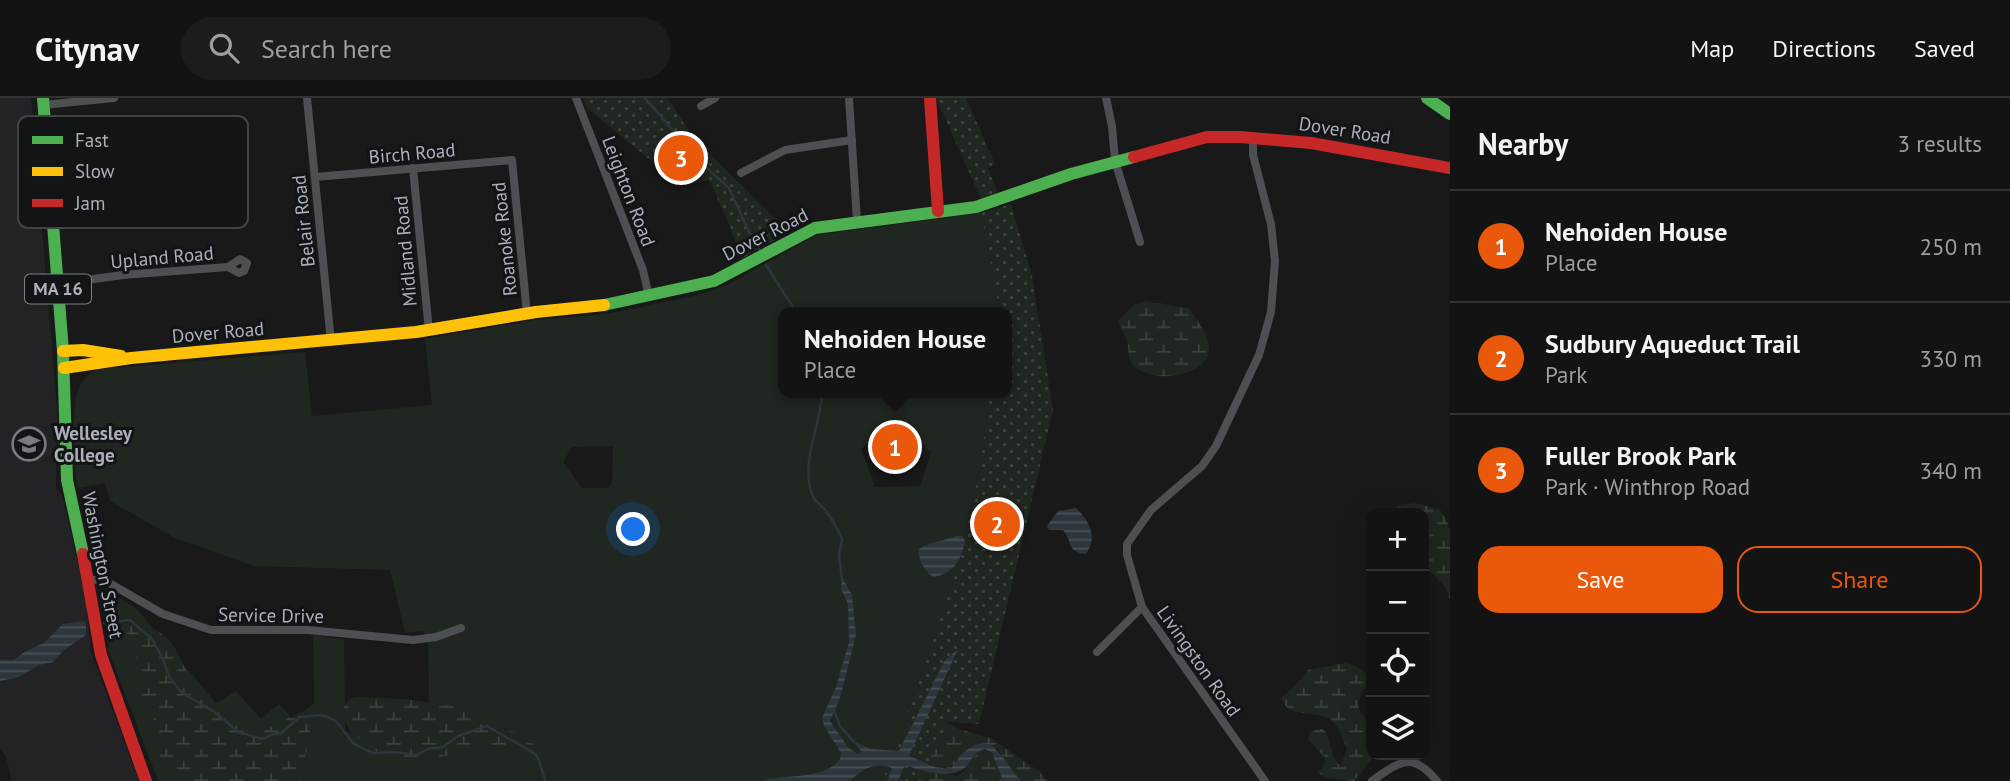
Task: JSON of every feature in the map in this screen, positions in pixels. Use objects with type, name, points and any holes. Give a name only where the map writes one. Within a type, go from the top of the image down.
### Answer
[{"type":"street","points":[[43,102],[114,98]]},
{"type":"street","name":"Belair Road","points":[[307,98],[331,342]]},
{"type":"street","name":"Leighton Road","points":[[576,98],[643,270],[649,297]]},
{"type":"street","points":[[701,106],[715,98]]},
{"type":"street","points":[[849,98],[857,221]]},
{"type":"street","points":[[930,98],[938,211]]},
{"type":"street","points":[[1105,98],[1112,125],[1115,161],[1140,242]]},
{"type":"street","points":[[1430,99],[1450,114]]},
{"type":"street","name":"Dover Road","points":[[64,368],[131,358],[331,342],[429,331],[649,297],[720,279],[809,230],[985,204],[1115,161],[1197,138],[1224,136],[1350,148],[1450,168]]},
{"type":"street","name":"Livingston Road","points":[[1253,138],[1253,155],[1273,242],[1273,298],[1259,355],[1216,446],[1202,466],[1151,510],[1127,544],[1129,570],[1142,607],[1265,781]]},
{"type":"street","points":[[741,173],[786,150],[852,139]]},
{"type":"street","name":"Birch Road","points":[[315,177],[512,160]]},
{"type":"street","name":"Roanoke Road","points":[[512,160],[527,314]]},
{"type":"street","name":"Midland Road","points":[[414,169],[429,331]]},
{"type":"street","name":"Washington Street","points":[[53,228],[64,368],[67,480],[89,580],[102,660],[146,781]]},
{"type":"street","name":"Upland Road","points":[[57,284],[123,275],[228,267]]},
{"type":"street","name":"Dover Road","points":[[63,351],[83,350],[131,358]]},
{"type":"street","name":"Service Drive","points":[[89,580],[104,580],[163,614],[211,630],[308,630],[417,640],[436,637],[461,628]]},
{"type":"street","points":[[1097,652],[1142,607]]},
{"type":"street","points":[[1372,781],[1388,769],[1415,762],[1423,765],[1437,781]]},
{"type":"shaded area","name":"Wellesley College","points":[[0,98],[31,98],[33,116],[18,116],[18,228],[42,228],[58,419],[56,488],[62,495],[85,593],[91,652],[139,781],[12,781],[6,757],[0,749]]},
{"type":"shaded area","points":[[1076,508],[1091,530],[1090,548],[1086,554],[1072,549],[1063,530],[1049,530],[1047,526],[1058,511]]},
{"type":"shaded area","points":[[955,536],[963,536],[965,542],[958,561],[951,570],[933,577],[922,565],[918,550]]},
{"type":"shaded area","points":[[842,577],[852,595],[856,635],[840,698],[830,721],[848,747],[857,754],[862,752],[853,741],[871,749],[899,751],[945,660],[958,649],[909,756],[935,767],[950,769],[964,752],[984,743],[998,751],[1022,781],[1003,781],[992,753],[985,749],[955,773],[930,772],[905,765],[898,781],[887,781],[892,768],[874,766],[849,781],[761,781],[815,773],[834,766],[840,759],[841,753],[822,718],[836,687],[849,642],[848,604],[841,589]]},
{"type":"shaded area","points":[[83,621],[86,623],[86,635],[64,650],[53,662],[39,665],[19,677],[0,681],[0,660],[14,660],[44,643],[63,624]]},
{"type":"green space","points":[[583,98],[668,98],[692,136],[789,232],[741,259],[730,226],[709,180],[682,186],[587,108]]},
{"type":"green space","points":[[936,98],[966,98],[995,164],[988,168],[998,193],[981,199]]},
{"type":"green space","points":[[1011,204],[1032,276],[1053,410],[979,724],[947,722],[920,781],[882,781],[910,720],[905,718],[954,579],[980,469],[989,398],[1012,398],[1012,307],[999,307],[981,213]]},
{"type":"green space","points":[[981,213],[999,307],[778,307],[778,398],[989,398],[980,469],[954,579],[905,718],[911,719],[882,781],[158,781],[109,652],[103,606],[110,597],[117,597],[136,608],[216,703],[236,691],[261,719],[279,704],[294,720],[314,703],[313,635],[344,639],[345,732],[430,742],[428,645],[424,631],[405,633],[390,570],[254,566],[175,538],[110,501],[105,483],[78,488],[74,452],[76,396],[87,376],[100,369],[305,352],[312,416],[432,405],[425,339],[535,320],[606,314],[694,296],[727,285],[816,235]],"holes":[[[899,419],[931,453],[920,486],[875,487],[861,449]],[[613,446],[612,483],[607,488],[582,488],[563,462],[572,447]]]},
{"type":"green space","points":[[1144,301],[1188,308],[1203,328],[1208,341],[1209,352],[1205,361],[1197,368],[1176,376],[1152,375],[1134,366],[1118,321],[1134,305]]},
{"type":"green space","points":[[1416,503],[1440,510],[1446,519],[1450,531],[1450,601],[1444,586],[1429,571],[1429,508],[1395,508]]},
{"type":"green space","points":[[122,620],[146,626],[167,638],[200,690],[215,708],[240,728],[247,731],[265,730],[308,711],[310,735],[300,781],[173,781],[166,763],[158,754],[155,722],[139,693],[141,664],[130,637],[121,629],[119,624]]},
{"type":"green space","points":[[1345,663],[1361,669],[1366,675],[1366,687],[1359,700],[1359,710],[1366,719],[1366,760],[1371,760],[1354,781],[1327,778],[1318,773],[1325,763],[1325,758],[1308,739],[1310,732],[1324,729],[1340,766],[1347,750],[1335,724],[1321,716],[1291,710],[1281,698],[1308,670]]},
{"type":"green space","points":[[352,698],[474,707],[487,716],[498,729],[523,734],[535,746],[524,744],[469,750],[420,762],[377,752],[351,732],[342,717],[344,706]]},
{"type":"green space","points":[[945,721],[959,729],[992,739],[1040,772],[1047,781],[1022,781],[1010,769],[997,748],[971,748],[950,769],[935,767],[916,759]]},
{"type":"green space","points":[[985,749],[992,753],[1003,781],[919,781],[913,768],[958,776],[976,754]]},
{"type":"waterway","points":[[645,98],[700,162],[729,188],[760,250]]},
{"type":"waterway","points":[[766,265],[793,307]]},
{"type":"waterway","points":[[822,398],[808,469],[809,482],[813,496],[828,514],[842,539],[839,555],[842,580]]},
{"type":"waterway","points":[[104,623],[130,620],[152,639],[170,678],[181,692],[216,713],[238,732],[263,739],[281,733],[300,717],[322,715],[336,721],[353,743],[366,750],[374,753],[416,755],[428,749],[443,747],[458,736],[487,726],[536,755],[545,781]]},
{"type":"waterway","points":[[834,710],[840,726],[854,742]]},
{"type":"traffic: fast","points":[[43,98],[44,116]]},
{"type":"traffic: fast","points":[[1427,98],[1450,114]]},
{"type":"traffic: fast","points":[[604,305],[714,281],[815,228],[976,207],[1071,174],[1134,157]]},
{"type":"traffic: fast","points":[[53,228],[63,351],[67,480],[83,554]]},
{"type":"traffic: slow","points":[[64,368],[131,358],[416,332],[536,312],[604,305]]},
{"type":"traffic: slow","points":[[63,351],[83,350],[121,356]]},
{"type":"traffic: jam","points":[[930,98],[938,211]]},
{"type":"traffic: jam","points":[[1134,157],[1207,137],[1240,137],[1311,143],[1450,168]]},
{"type":"traffic: jam","points":[[83,554],[101,655],[146,781]]},
{"type":"place","name":"Fuller Brook Park","points":[[681,158]]},
{"type":"place","name":"Wellesley College","points":[[29,444]]},
{"type":"place","name":"Nehoiden House","points":[[895,447]]},
{"type":"place","name":"Sudbury Aqueduct Trail","points":[[997,524]]}]
